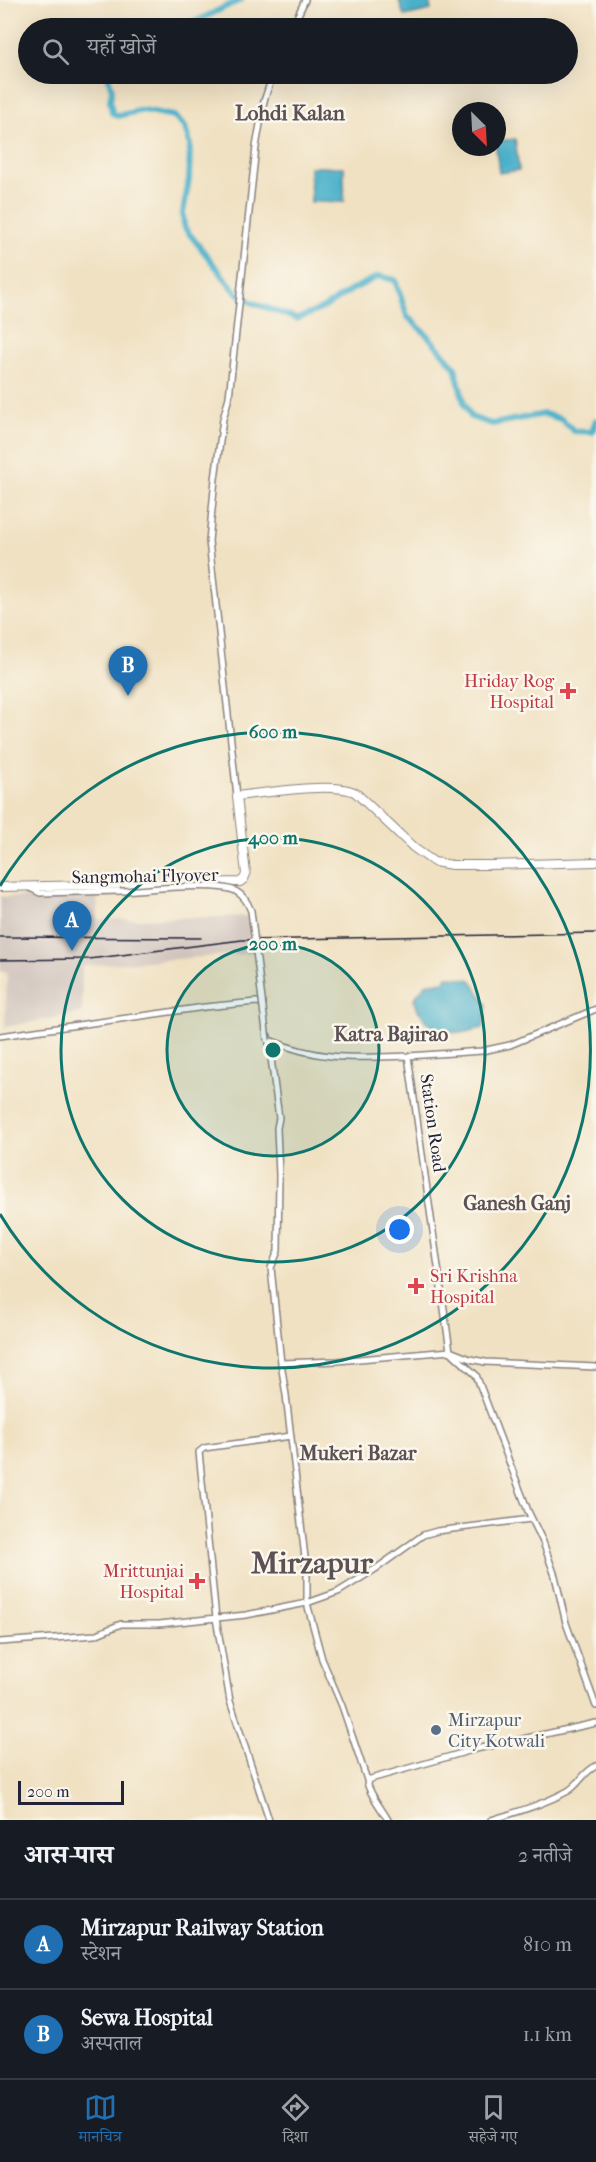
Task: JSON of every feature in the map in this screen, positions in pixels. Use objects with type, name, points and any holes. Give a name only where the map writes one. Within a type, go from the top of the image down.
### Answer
[{"type":"highway","points":[[0,887],[243,880],[246,874],[237,796],[324,788],[352,790],[424,856],[440,863],[490,865],[596,862]]},
{"type":"street","points":[[297,18],[305,0]]},
{"type":"street","points":[[237,796],[212,578],[209,532],[223,419],[229,397],[259,129],[270,84]]},
{"type":"street","name":"Sangmohai Flyover","points":[[28,887],[40,893],[218,887],[238,892],[251,911],[277,1128],[278,1251],[271,1268],[307,1575],[308,1603],[322,1659],[342,1706],[367,1780],[367,1787],[388,1820]]},
{"type":"street","points":[[0,1036],[256,1002],[263,1003],[268,1040]]},
{"type":"street","points":[[408,1056],[482,1051],[510,1045],[596,1009]]},
{"type":"street","name":"Station Road","points":[[268,1040],[296,1051],[328,1057],[408,1056],[450,1351]]},
{"type":"street","points":[[450,1351],[476,1375],[531,1519],[543,1542],[555,1576],[566,1623],[596,1706]]},
{"type":"street","points":[[281,1363],[337,1361],[450,1351],[485,1362],[596,1367]]},
{"type":"street","points":[[476,1375],[478,1368],[485,1362]]},
{"type":"street","points":[[269,1820],[230,1701],[216,1618],[199,1452],[204,1448],[291,1436]]},
{"type":"street","points":[[0,1642],[95,1635],[121,1624],[159,1624],[246,1616],[308,1603],[338,1592],[375,1570],[423,1535],[437,1531],[531,1519]]},
{"type":"street","points":[[367,1780],[476,1749],[596,1723]]},
{"type":"street","points":[[492,1820],[569,1790],[580,1781],[584,1772],[596,1766]]},
{"type":"shaded area","points":[[97,896],[98,920],[251,916],[254,953],[82,966],[82,1013],[5,1027],[7,972],[0,971],[0,897]]},
{"type":"water","points":[[399,0],[429,0],[431,10],[404,16]]},
{"type":"water","points":[[515,139],[519,170],[499,173],[497,156],[506,156],[506,140]]},
{"type":"water","points":[[310,167],[344,167],[344,202],[311,202]]},
{"type":"water","points":[[447,976],[471,980],[487,1005],[483,1028],[461,1033],[434,1030],[418,1010],[414,999],[426,984],[445,981]]},
{"type":"waterway","points":[[203,18],[241,0]]},
{"type":"waterway","points":[[110,84],[112,113],[117,116],[143,110],[174,116],[185,127],[190,145],[189,179],[183,213],[184,227],[235,291],[251,302],[297,319],[323,308],[379,276],[395,280],[407,316],[455,367],[464,403],[471,417],[492,424],[544,414],[561,419],[574,431],[592,432],[596,420]]},
{"type":"railway","points":[[0,960],[89,959],[242,940],[596,933]]},
{"type":"railway","points":[[0,937],[201,938]]},
{"type":"place","name":"Hriday Rog Hospital","points":[[568,691]]},
{"type":"place","name":"Sewa Hospital","points":[[128,696]]},
{"type":"place","name":"Mirzapur Railway Station","points":[[72,951]]},
{"type":"place","name":"Sri Krishna Hospital","points":[[416,1286]]},
{"type":"place","name":"Mrittunjai Hospital","points":[[197,1581]]},
{"type":"place","name":"Mirzapur City Kotwali","points":[[436,1730]]},
{"type":"district","name":"Lohdi Kalan","points":[[290,113]]},
{"type":"district","name":"Katra Bajirao","points":[[391,1034]]},
{"type":"district","name":"Ganesh Ganj","points":[[517,1203]]},
{"type":"district","name":"Mukeri Bazar","points":[[358,1453]]},
{"type":"district","name":"Mirzapur","points":[[312,1563]]}]
